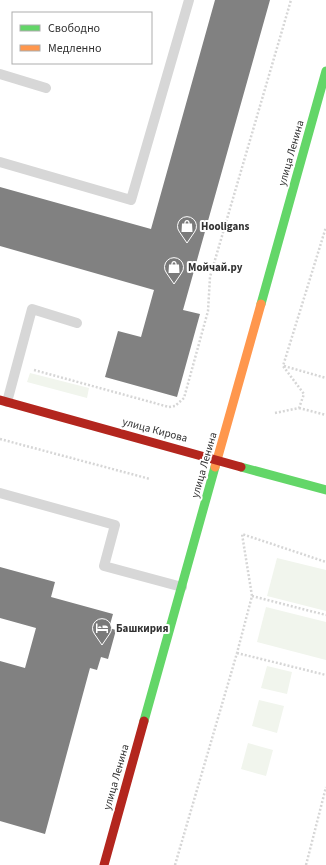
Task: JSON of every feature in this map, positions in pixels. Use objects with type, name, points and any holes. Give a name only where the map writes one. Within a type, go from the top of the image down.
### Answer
[{"type":"main road","name":"улица Ленина","points":[[104,865],[326,71]]},
{"type":"main road","name":"улица Кирова","points":[[4,401],[326,490]]},
{"type":"lane","points":[[0,162],[131,200],[189,0]]},
{"type":"lane","points":[[0,74],[46,88]]},
{"type":"lane","points":[[4,401],[17,366],[32,309],[77,323]]},
{"type":"lane","points":[[0,493],[115,525],[104,566],[182,587]]},
{"type":"path","points":[[17,366],[169,407],[175,406],[184,398],[208,312],[210,277],[291,0]]},
{"type":"path","points":[[283,366],[326,227]]},
{"type":"path","points":[[283,366],[326,378]]},
{"type":"path","points":[[283,366],[304,394],[299,408]]},
{"type":"path","points":[[275,413],[299,408],[326,415]]},
{"type":"path","points":[[0,439],[150,479]]},
{"type":"path","points":[[175,865],[252,596],[242,534],[326,562]]},
{"type":"path","points":[[252,596],[326,615]]},
{"type":"path","points":[[236,653],[326,675]]},
{"type":"path","points":[[306,865],[326,787]]},
{"type":"shaded area","points":[[30,373],[89,388],[87,398],[27,382]]},
{"type":"shaded area","points":[[277,558],[326,570],[326,611],[267,596]]},
{"type":"shaded area","points":[[266,607],[326,622],[326,660],[257,642]]},
{"type":"shaded area","points":[[267,666],[292,672],[287,694],[261,688]]},
{"type":"shaded area","points":[[259,700],[284,706],[277,733],[252,726]]},
{"type":"shaded area","points":[[248,743],[273,750],[266,776],[241,769]]},
{"type":"building","points":[[215,0],[270,0],[183,310],[200,314],[177,397],[105,377],[118,331],[141,337],[154,290],[0,246],[0,187],[151,229]]},
{"type":"building","points":[[0,567],[55,582],[51,597],[113,614],[109,628],[116,630],[108,659],[101,657],[97,670],[90,668],[45,834],[0,821],[0,661],[25,668],[36,628],[0,618]]},
{"type":"traffic: fast","points":[[261,304],[326,71]]},
{"type":"traffic: fast","points":[[144,721],[215,467]]},
{"type":"traffic: fast","points":[[241,467],[326,490]]},
{"type":"traffic: slow","points":[[215,467],[261,304]]},
{"type":"traffic: jam","points":[[0,400],[241,467]]},
{"type":"traffic: jam","points":[[104,865],[144,721]]},
{"type":"place","name":"Hooligans","points":[[187,243]]},
{"type":"place","name":"Мойчай.ру","points":[[174,284]]},
{"type":"place","name":"Башкирия","points":[[102,645]]}]
